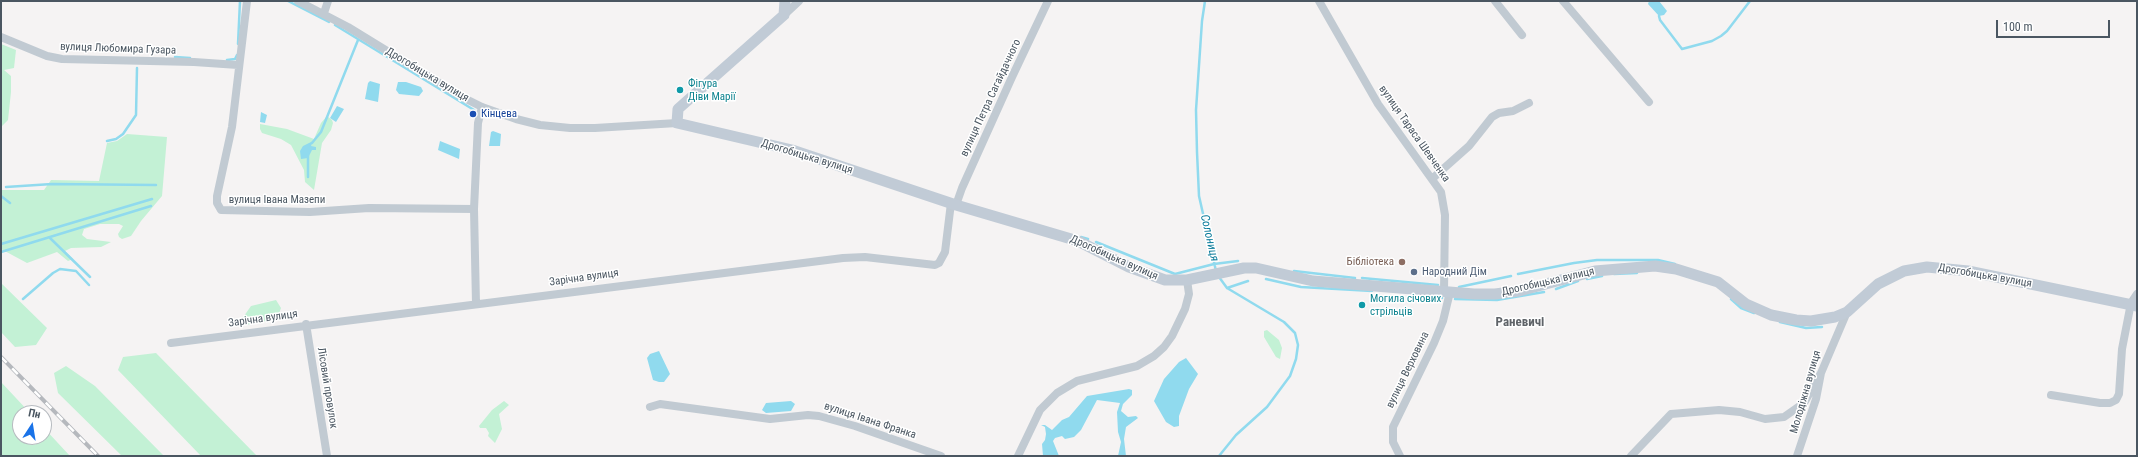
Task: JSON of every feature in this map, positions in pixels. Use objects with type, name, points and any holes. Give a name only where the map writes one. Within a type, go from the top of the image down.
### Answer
[{"type":"street","name":"вулиця Івана Мазепи","points":[[247,1],[238,66],[232,127],[217,196],[217,203],[221,210],[310,212],[369,208],[474,209]]},
{"type":"street","name":"Дрогобицька вулиця","points":[[298,1],[324,13],[482,107],[516,119],[540,125],[570,128],[677,123],[792,150],[954,204],[1078,241],[1154,278],[1172,281],[1187,280],[1244,268],[1261,268],[1313,281],[1474,294],[1513,291],[1595,271],[1655,266],[1676,269],[1718,282],[1746,304],[1782,318],[1811,321],[1835,318],[1847,312],[1878,284],[1904,271],[1927,266],[1968,271],[2135,301]]},
{"type":"street","points":[[324,13],[328,1]]},
{"type":"street","points":[[784,15],[785,1]]},
{"type":"street","points":[[677,123],[678,109],[799,1]]},
{"type":"street","name":"вулиця Петра Сагайдачного","points":[[954,204],[1008,84],[1048,1]]},
{"type":"street","name":"вулиця Тараса Шевченка","points":[[1319,1],[1378,104],[1433,178],[1441,192],[1444,206],[1447,292]]},
{"type":"street","points":[[1323,9],[1326,1]]},
{"type":"street","points":[[1495,1],[1522,35]]},
{"type":"street","points":[[1563,1],[1649,102]]},
{"type":"street","name":"вулиця Любомира Гузара","points":[[1,37],[47,56],[62,59],[194,62],[238,66]]},
{"type":"street","points":[[1433,178],[1469,146],[1492,117],[1499,113],[1513,111],[1529,103]]},
{"type":"street","points":[[476,304],[474,209],[478,123],[482,107]]},
{"type":"street","name":"Зарічна вулиця","points":[[171,342],[843,258],[865,257],[935,265],[939,263],[945,252],[954,204]]},
{"type":"street","points":[[1018,456],[1040,410],[1057,393],[1077,381],[1137,366],[1154,356],[1164,347],[1172,336],[1185,309],[1188,294],[1187,280]]},
{"type":"street","name":"вулиця Верховина","points":[[1400,456],[1394,442],[1393,427],[1434,343],[1444,316],[1447,292]]},
{"type":"street","points":[[2051,395],[2100,403],[2110,403],[2116,400],[2119,394],[2122,349],[2135,301]]},
{"type":"street","name":"Молодіжна вулиця","points":[[1797,456],[1816,399],[1821,373],[1847,312]]},
{"type":"street","name":"Лісовий провулок","points":[[306,324],[327,456]]},
{"type":"street","points":[[1631,456],[1671,414],[1719,410],[1740,412],[1765,419],[1784,417],[1804,403],[1821,373]]},
{"type":"street","name":"вулиця Івана Франка","points":[[650,407],[660,404],[770,419],[800,415],[818,416],[855,426],[941,456]]},
{"type":"green space","points":[[1,44],[16,50],[14,68],[4,70],[11,76],[11,92],[8,120],[1,127]]},
{"type":"green space","points":[[327,116],[333,123],[331,130],[322,143],[314,190],[305,182],[304,170],[291,145],[281,139],[262,133],[260,124],[287,129],[314,139],[321,123]]},
{"type":"green space","points":[[127,134],[167,137],[162,196],[141,221],[131,236],[122,239],[119,237],[118,234],[123,226],[119,224],[100,224],[84,229],[82,235],[87,239],[111,242],[101,247],[71,248],[65,251],[73,259],[68,261],[57,252],[27,263],[1,249],[1,190],[44,190],[51,180],[99,181],[107,143],[117,141]]},
{"type":"green space","points":[[1,283],[47,328],[36,345],[15,347],[1,332]]},
{"type":"green space","points":[[276,300],[281,308],[277,319],[240,325],[239,323],[251,306]]},
{"type":"green space","points":[[1267,330],[1279,340],[1282,348],[1280,359],[1276,357],[1264,337],[1264,331]]},
{"type":"green space","points":[[156,353],[257,456],[201,456],[118,370],[123,357]]},
{"type":"green space","points":[[66,366],[95,386],[164,456],[122,456],[58,393],[54,373]]},
{"type":"green space","points":[[1,382],[23,405],[12,405],[12,445],[52,445],[52,437],[70,456],[1,456]]},
{"type":"green space","points":[[504,401],[509,405],[499,414],[502,429],[495,443],[488,436],[489,433],[486,428],[480,428],[479,426],[492,410]]},
{"type":"water","points":[[1649,1],[1659,1],[1667,11],[1664,15],[1659,16],[1648,4]]},
{"type":"water","points":[[370,81],[380,84],[378,102],[365,99],[368,83]]},
{"type":"water","points":[[398,82],[406,82],[421,87],[423,91],[419,96],[399,94],[396,90]]},
{"type":"water","points":[[337,106],[344,109],[336,122],[330,118]]},
{"type":"water","points":[[261,112],[267,115],[265,123],[260,122]]},
{"type":"water","points":[[493,131],[501,134],[500,146],[489,146],[491,132]]},
{"type":"water","points":[[313,141],[311,146],[316,147],[316,150],[312,150],[308,158],[301,159],[300,151],[303,146]]},
{"type":"water","points":[[440,141],[460,149],[459,159],[438,150]]},
{"type":"water","points":[[659,351],[670,374],[664,382],[653,380],[647,358],[650,354]]},
{"type":"water","points":[[1186,358],[1198,374],[1189,389],[1179,416],[1179,426],[1174,427],[1166,422],[1154,401],[1164,379],[1179,362]]},
{"type":"water","points":[[1129,389],[1132,390],[1132,395],[1123,404],[1121,411],[1128,417],[1136,416],[1138,418],[1126,427],[1124,439],[1126,456],[1118,456],[1121,442],[1118,432],[1117,412],[1120,403],[1097,400],[1081,430],[1074,437],[1065,439],[1062,436],[1055,438],[1053,441],[1059,456],[1043,456],[1042,444],[1045,440],[1046,434],[1045,427],[1041,425],[1045,425],[1052,430],[1062,420],[1069,417],[1087,396]]},
{"type":"water","points":[[791,401],[795,404],[791,411],[766,413],[762,410],[766,403]]},
{"type":"waterway","points":[[238,44],[240,1]]},
{"type":"waterway","points":[[288,1],[329,22]]},
{"type":"waterway","name":"Солониця","points":[[1205,1],[1202,21],[1196,110],[1197,152],[1199,196],[1216,271]]},
{"type":"waterway","points":[[1659,16],[1660,20],[1682,49],[1712,41],[1721,36],[1727,31],[1750,1]]},
{"type":"waterway","points":[[335,25],[474,110]]},
{"type":"waterway","points":[[312,143],[321,132],[358,40]]},
{"type":"waterway","points":[[227,60],[235,59],[237,55]]},
{"type":"waterway","points":[[175,57],[190,58]]},
{"type":"waterway","points":[[107,141],[116,139],[123,134],[136,115],[137,68]]},
{"type":"waterway","points":[[308,155],[308,177]]},
{"type":"waterway","points":[[6,187],[52,184],[156,185]]},
{"type":"waterway","points":[[1,196],[10,203]]},
{"type":"waterway","points":[[1,244],[152,199]]},
{"type":"waterway","points":[[1,252],[151,206]]},
{"type":"waterway","points":[[1081,237],[1088,239]]},
{"type":"waterway","points":[[50,238],[90,277]]},
{"type":"waterway","points":[[1096,242],[1175,274],[1214,264],[1238,261]]},
{"type":"waterway","points":[[1518,274],[1597,260],[1658,260],[1675,264]]},
{"type":"waterway","points":[[23,299],[53,273],[60,269],[76,271],[89,285]]},
{"type":"waterway","points":[[1294,271],[1355,278]]},
{"type":"waterway","points":[[1614,274],[1637,273]]},
{"type":"waterway","points":[[1459,287],[1511,276]]},
{"type":"waterway","points":[[1587,279],[1602,276]]},
{"type":"waterway","name":"Солониця","points":[[1219,277],[1227,288],[1284,322],[1295,333],[1298,345],[1296,359],[1290,376],[1267,407],[1236,435],[1219,456]]},
{"type":"waterway","points":[[1362,278],[1438,285]]},
{"type":"waterway","points":[[1266,279],[1301,287],[1372,291]]},
{"type":"waterway","points":[[1227,288],[1248,281]]},
{"type":"waterway","points":[[1556,289],[1578,281]]},
{"type":"waterway","points":[[1455,299],[1497,300],[1544,292]]},
{"type":"waterway","points":[[1419,295],[1442,298]]},
{"type":"waterway","points":[[1731,299],[1741,308],[1754,313]]},
{"type":"waterway","points":[[1780,322],[1806,328],[1822,327]]},
{"type":"railway","points":[[1,357],[98,456]]},
{"type":"place","name":"Фігура Діви Марії","points":[[680,90]]},
{"type":"place","name":"Кінцева","points":[[473,114]]},
{"type":"place","name":"Бібліотека","points":[[1402,262]]},
{"type":"place","name":"Народний Дім","points":[[1414,272]]},
{"type":"place","name":"Могила січових стрільців","points":[[1362,305]]},
{"type":"district","name":"Раневичі","points":[[1520,323]]}]
